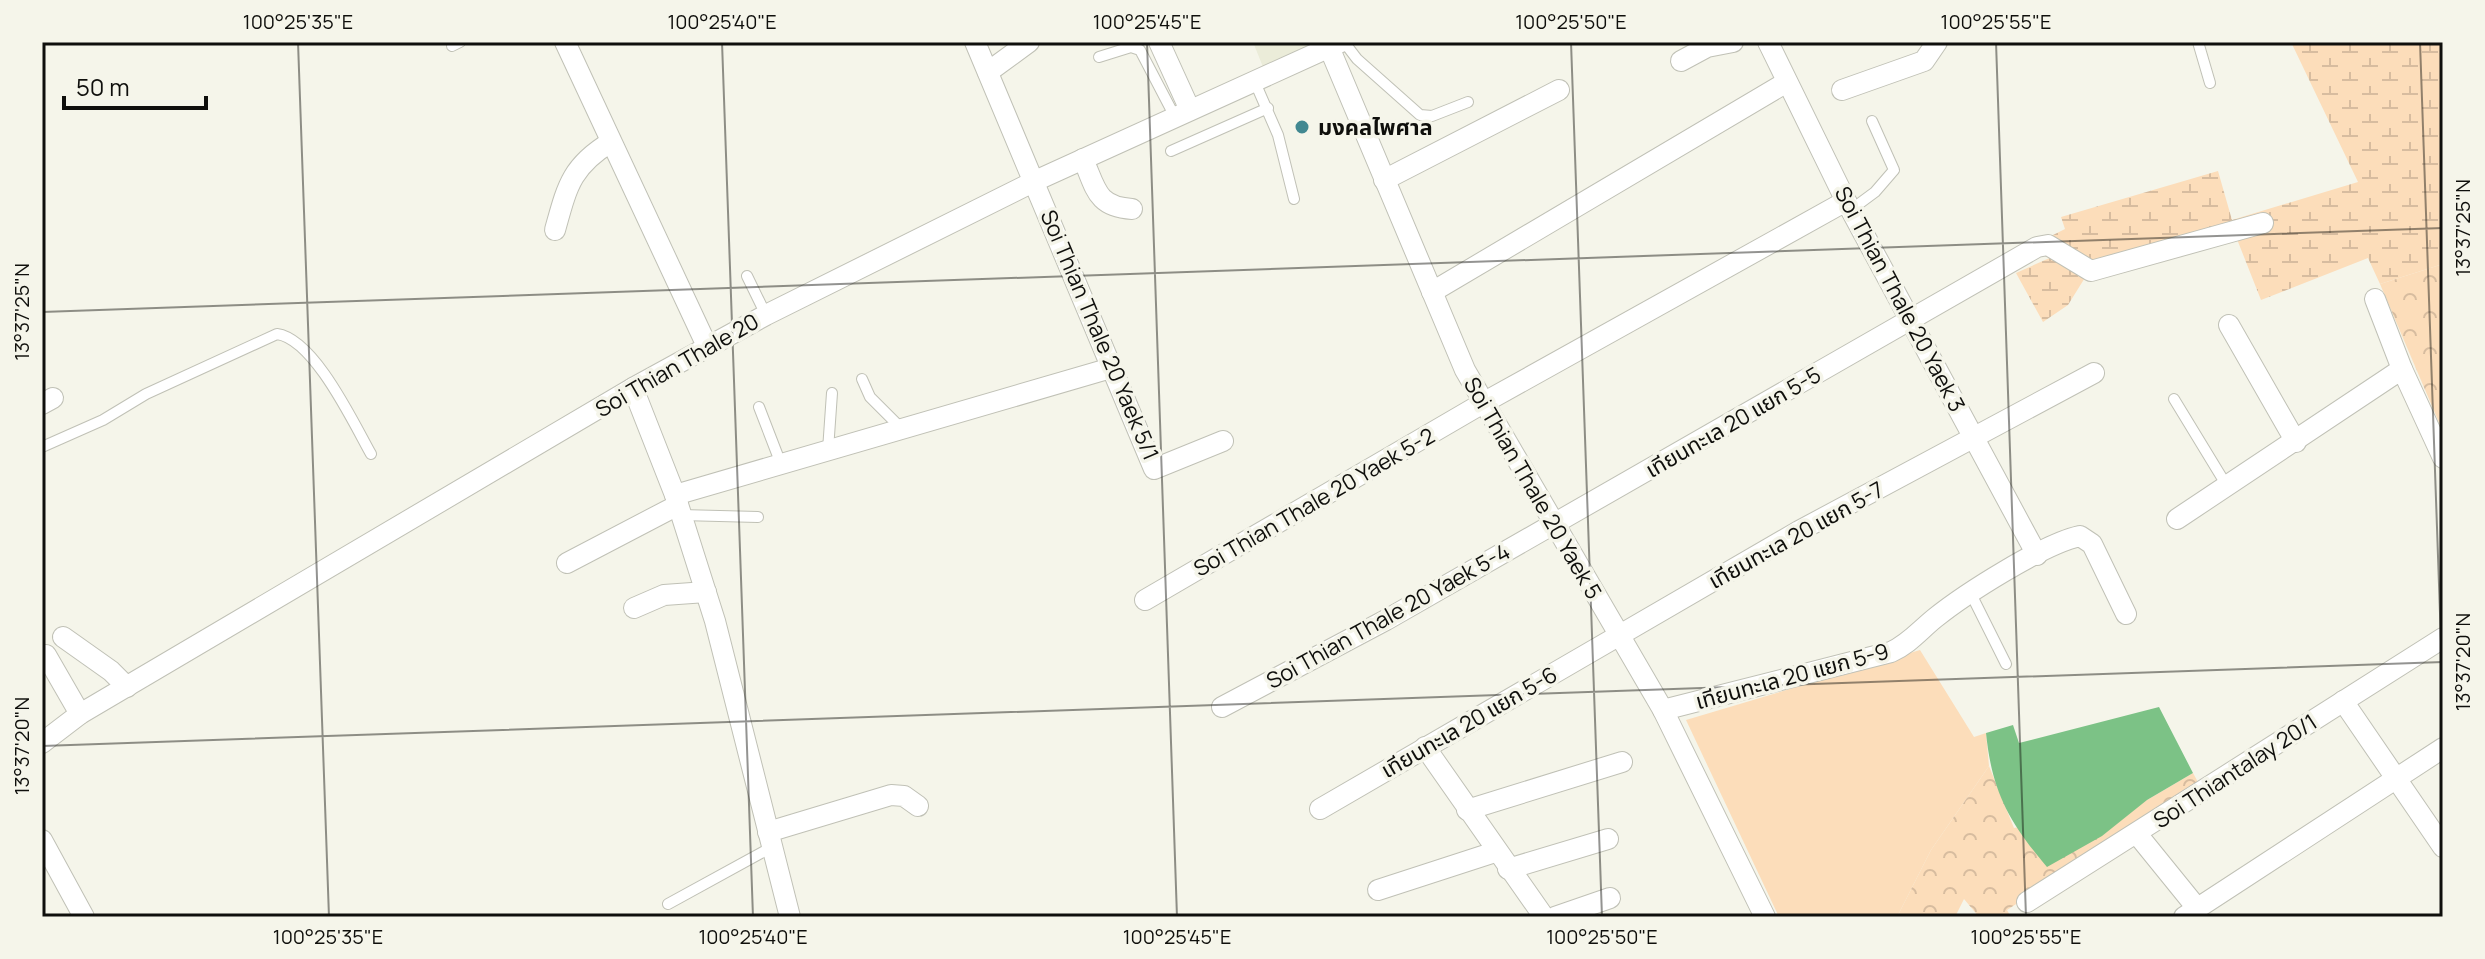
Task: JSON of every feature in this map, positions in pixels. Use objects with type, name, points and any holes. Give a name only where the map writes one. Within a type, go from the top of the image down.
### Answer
[{"type":"street","points":[[565,42],[707,346]]},
{"type":"street","name":"Soi Thian Thale 20 Yaek 5/1","points":[[975,42],[1154,469],[1223,441]]},
{"type":"street","points":[[988,72],[1029,42]]},
{"type":"street","points":[[1159,42],[1182,113]]},
{"type":"street","points":[[1681,61],[1707,47],[1733,42]]},
{"type":"street","name":"Soi Thian Thale 20 Yaek 3","points":[[1766,42],[1849,205],[2037,555]]},
{"type":"street","points":[[1842,90],[1924,61],[1937,42]]},
{"type":"street","name":"Soi Thian Thale 20","points":[[46,731],[127,687],[707,346],[1035,181],[1338,44]]},
{"type":"street","name":"Soi Thian Thale 20 Yaek 5","points":[[1338,44],[1384,180],[1483,403],[1663,710],[1765,917]]},
{"type":"street","points":[[1432,292],[1787,82]]},
{"type":"street","points":[[1384,180],[1559,90]]},
{"type":"street","points":[[555,230],[574,172],[589,155],[611,142]]},
{"type":"street","points":[[1083,159],[1101,199],[1110,207],[1132,209]]},
{"type":"street","name":"Soi Thian Thale 20 Yaek 5-2","points":[[1145,600],[1483,403],[1849,205]]},
{"type":"street","name":"เทียนทะเล 20 แยก 5-5","points":[[1553,524],[2037,247],[2048,245],[2091,271],[2263,223]]},
{"type":"street","points":[[2375,299],[2402,369],[2443,458]]},
{"type":"street","points":[[2229,325],[2296,442]]},
{"type":"street","points":[[567,563],[678,505],[781,464],[1111,368]]},
{"type":"street","points":[[2177,519],[2402,369]]},
{"type":"street","name":"เทียนทะเล 20 แยก 5-7","points":[[1618,635],[1799,531],[2094,373]]},
{"type":"street","points":[[633,388],[678,505],[706,592],[790,917]]},
{"type":"street","name":"Soi Thian Thale 20 Yaek 5-4","points":[[1222,707],[1386,620],[1553,524]]},
{"type":"street","name":"เทียนทะเล 20 แยก 5-9","points":[[1663,710],[1891,652],[1971,594],[2071,538],[2085,537],[2126,614]]},
{"type":"street","points":[[634,608],[664,595],[706,592]]},
{"type":"street","name":"เทียนทะเล 20 แยก 5-6","points":[[1320,809],[1618,635]]},
{"type":"street","points":[[63,637],[111,671],[127,687]]},
{"type":"street","name":"Soi Thiantalay 20/1","points":[[2027,902],[2443,638]]},
{"type":"street","points":[[46,655],[80,714]]},
{"type":"street","points":[[2343,701],[2443,847]]},
{"type":"street","points":[[1425,747],[1495,852],[1544,917]]},
{"type":"street","points":[[2137,834],[2190,913],[2443,748]]},
{"type":"street","points":[[1467,810],[1622,762]]},
{"type":"street","points":[[770,839],[891,795],[904,796],[918,806]]},
{"type":"street","points":[[1508,869],[1608,839]]},
{"type":"street","points":[[42,840],[84,917]]},
{"type":"street","points":[[1378,890],[1495,852]]},
{"type":"street","points":[[1555,917],[1610,898]]},
{"type":"lane","points":[[2198,42],[2210,83]]},
{"type":"lane","points":[[1338,44],[1420,115],[1432,116],[1468,102]]},
{"type":"lane","points":[[1099,57],[1131,47],[1140,50],[1182,113]]},
{"type":"lane","points":[[1254,80],[1268,108],[1294,199]]},
{"type":"lane","points":[[1171,151],[1268,108]]},
{"type":"lane","points":[[1849,205],[1875,192],[1894,170],[1872,121]]},
{"type":"lane","points":[[747,276],[766,315]]},
{"type":"lane","points":[[42,447],[103,420],[146,394],[277,334],[289,336],[317,366],[371,454]]},
{"type":"lane","points":[[862,379],[870,397],[902,429]]},
{"type":"lane","points":[[828,450],[832,393]]},
{"type":"lane","points":[[2174,399],[2227,486]]},
{"type":"lane","points":[[759,407],[781,464]]},
{"type":"lane","points":[[678,505],[758,517]]},
{"type":"lane","points":[[1971,594],[2006,664]]},
{"type":"lane","points":[[668,904],[770,839]]},
{"type":"shaded area","points":[[1253,42],[1330,42],[1263,67]]},
{"type":"shaded area","points":[[2159,707],[2193,773],[2147,800],[2102,836],[2047,867],[2004,805],[1993,772],[1986,733],[2013,725],[2019,743]]},
{"type":"green space","points":[[2291,42],[2439,42],[2443,51],[2443,264],[2380,284],[2368,258],[2261,300],[2231,224],[2091,268],[2068,305],[2043,322],[2016,273],[2054,256],[2045,239],[2065,229],[2061,217],[2218,171],[2232,220],[2358,182]]},
{"type":"green space","points":[[2443,264],[2443,432],[2380,284]]},
{"type":"green space","points":[[1920,650],[1974,737],[1986,733],[1989,766],[1931,850],[1897,917],[1779,917],[1686,720]]},
{"type":"green space","points":[[1989,766],[2014,828],[2147,800],[2193,773],[2199,784],[2007,910],[2011,917],[1979,917],[1964,899],[1955,917],[1897,917],[1931,850]]},
{"type":"place","name":"มงคลไพศาล","points":[[1302,127]]}]
